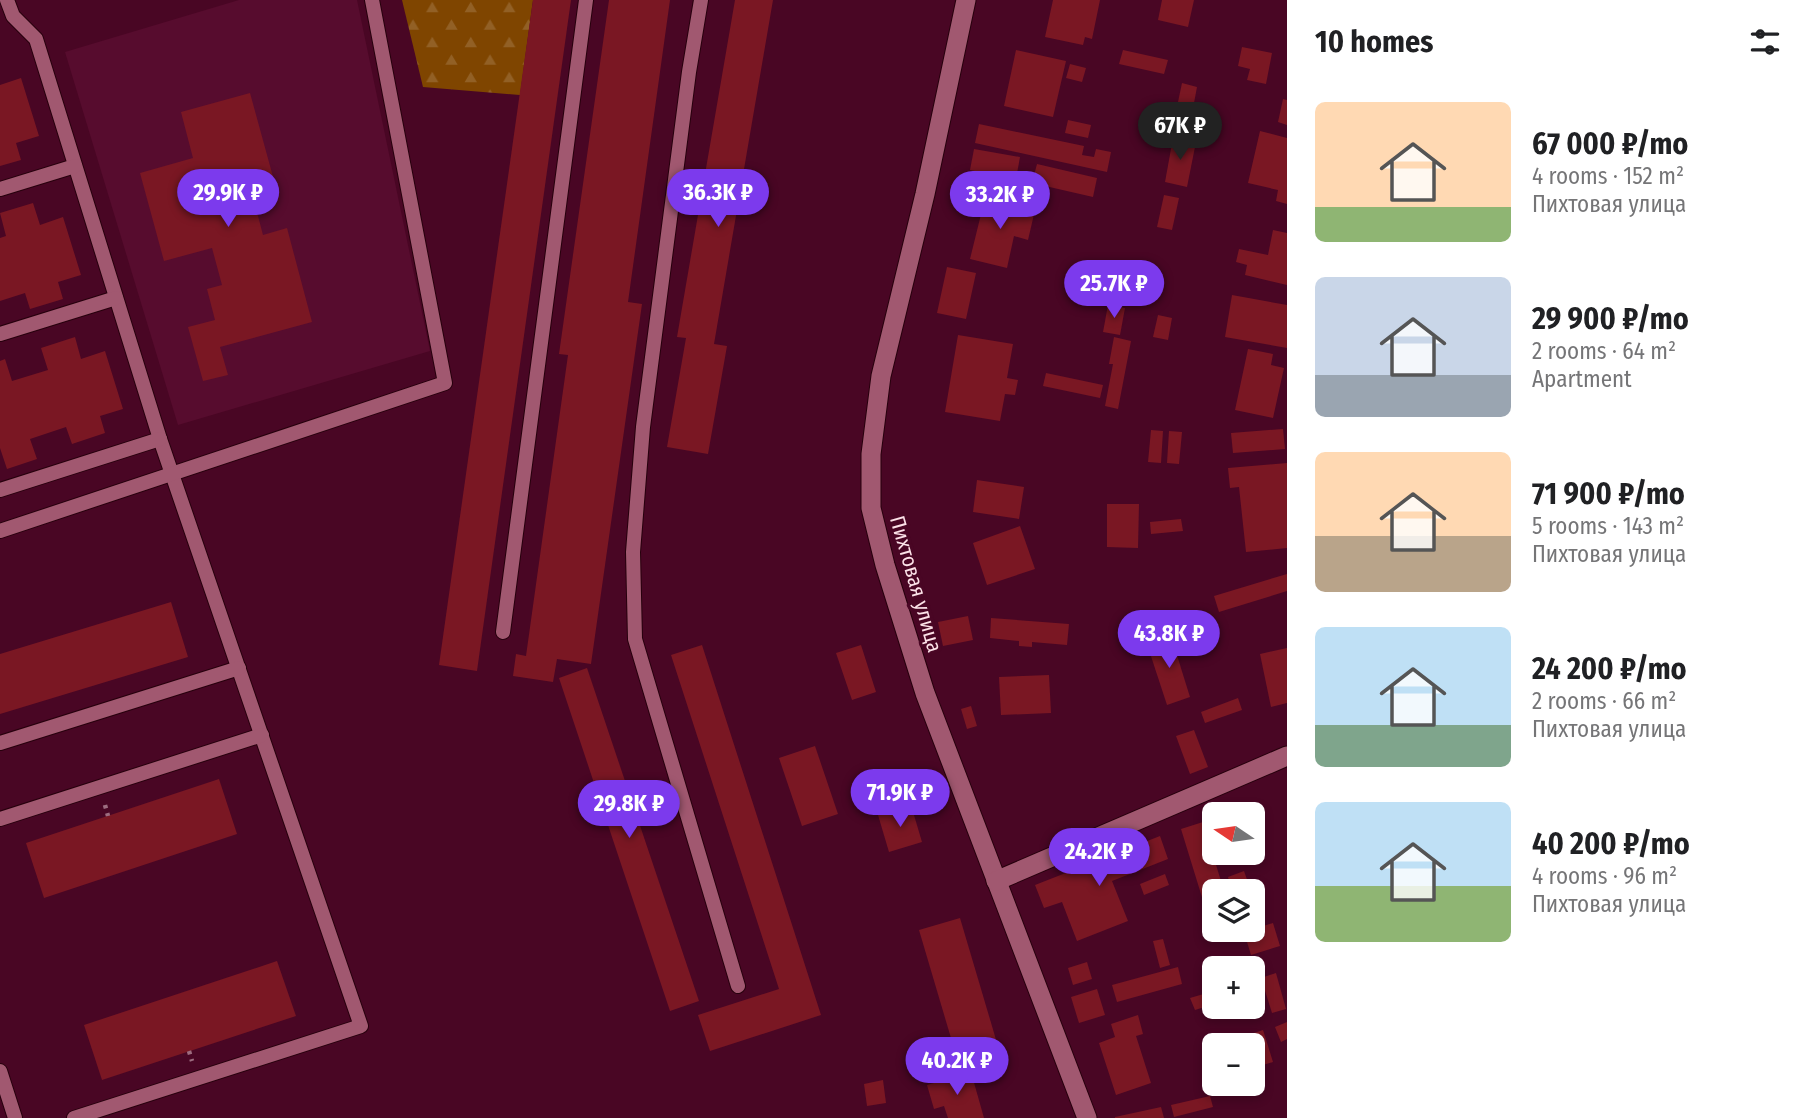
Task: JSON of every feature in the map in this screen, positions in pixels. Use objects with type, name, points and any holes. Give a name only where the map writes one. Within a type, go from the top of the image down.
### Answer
[{"type":"street","name":"Пихтовая улица","points":[[966,0],[925,194],[881,376],[871,454],[871,508],[885,565],[925,693],[1087,1118]]},
{"type":"street","points":[[996,881],[1287,756]]},
{"type":"lane","points":[[7,0],[6,18],[36,39],[160,439],[361,1026],[74,1118]]},
{"type":"lane","points":[[0,531],[445,383],[372,0]]},
{"type":"lane","points":[[503,632],[586,0]]},
{"type":"lane","points":[[701,0],[689,72],[643,427],[633,552],[635,639],[738,986]]},
{"type":"lane","points":[[0,189],[75,166]]},
{"type":"lane","points":[[0,334],[116,298]]},
{"type":"lane","points":[[0,490],[160,439]]},
{"type":"lane","points":[[0,743],[239,668]]},
{"type":"lane","points":[[0,819],[262,735]]},
{"type":"lane","points":[[0,1071],[15,1118]]},
{"type":"shaded area","points":[[239,0],[357,0],[430,351],[178,425],[65,52]]},
{"type":"green space","points":[[402,0],[533,0],[520,95],[423,87]]},
{"type":"building","points":[[533,0],[571,0],[477,671],[439,665]]},
{"type":"building","points":[[609,0],[670,0],[628,302],[642,304],[591,664],[557,659],[553,682],[513,676],[516,654],[526,656],[568,355],[559,354]]},
{"type":"building","points":[[735,0],[773,0],[714,344],[727,346],[708,454],[667,447],[686,338],[677,337]]},
{"type":"building","points":[[1053,0],[1100,0],[1092,39],[1085,37],[1083,45],[1045,37]]},
{"type":"building","points":[[1162,0],[1194,0],[1188,27],[1158,20]]},
{"type":"building","points":[[1242,47],[1272,53],[1266,84],[1247,80],[1250,69],[1238,66]]},
{"type":"building","points":[[1016,50],[1066,61],[1053,117],[1004,106]]},
{"type":"building","points":[[1123,50],[1168,60],[1164,74],[1119,64]]},
{"type":"building","points":[[1070,64],[1086,68],[1082,82],[1066,78]]},
{"type":"building","points":[[21,78],[39,136],[16,143],[21,160],[0,166],[0,85]]},
{"type":"building","points":[[1182,83],[1197,87],[1190,124],[1174,121]]},
{"type":"building","points":[[250,93],[278,195],[254,201],[263,235],[287,228],[312,322],[220,347],[228,375],[203,381],[188,327],[215,320],[207,289],[222,285],[212,248],[164,261],[140,173],[193,158],[181,112]]},
{"type":"building","points":[[1283,99],[1287,100],[1287,125],[1278,122]]},
{"type":"building","points":[[1068,120],[1091,125],[1088,138],[1065,133]]},
{"type":"building","points":[[979,124],[1084,146],[1082,155],[1094,157],[1096,149],[1111,152],[1107,172],[975,143]]},
{"type":"building","points":[[1260,131],[1287,138],[1287,204],[1276,201],[1278,190],[1248,183]]},
{"type":"building","points":[[1173,138],[1196,142],[1187,187],[1165,182]]},
{"type":"building","points":[[974,149],[1020,157],[1016,179],[970,170]]},
{"type":"building","points":[[1037,164],[1097,178],[1093,197],[1032,183]]},
{"type":"building","points":[[1164,195],[1179,198],[1172,230],[1157,227]]},
{"type":"building","points":[[985,198],[1035,210],[1028,240],[1014,236],[1007,268],[970,259]]},
{"type":"building","points":[[33,203],[40,225],[63,217],[81,275],[58,282],[63,299],[30,309],[25,293],[0,301],[0,238],[6,236],[0,213]]},
{"type":"building","points":[[1273,230],[1287,233],[1287,285],[1245,275],[1247,265],[1236,262],[1239,249],[1268,255]]},
{"type":"building","points":[[947,267],[976,273],[966,319],[937,313]]},
{"type":"building","points":[[1232,295],[1287,305],[1287,348],[1225,337]]},
{"type":"building","points":[[1108,305],[1125,308],[1120,335],[1103,332]]},
{"type":"building","points":[[1158,315],[1172,318],[1168,340],[1153,337]]},
{"type":"building","points":[[958,335],[1013,344],[1007,378],[1018,380],[1015,395],[1005,394],[1000,421],[945,412]]},
{"type":"building","points":[[75,337],[81,359],[105,351],[123,409],[100,416],[105,433],[72,444],[66,427],[30,439],[37,459],[7,469],[0,448],[0,361],[5,359],[12,381],[48,370],[41,348]]},
{"type":"building","points":[[1114,337],[1131,341],[1118,409],[1105,406],[1113,364],[1109,364]]},
{"type":"building","points":[[1248,349],[1273,354],[1271,365],[1284,368],[1273,418],[1235,410]]},
{"type":"building","points":[[1046,373],[1103,385],[1100,398],[1043,386]]},
{"type":"building","points":[[1283,429],[1285,449],[1233,453],[1231,433]]},
{"type":"building","points":[[1151,430],[1163,431],[1161,463],[1148,462]]},
{"type":"building","points":[[1169,431],[1182,432],[1179,464],[1167,463]]},
{"type":"building","points":[[1287,463],[1287,548],[1246,552],[1239,487],[1230,488],[1228,468]]},
{"type":"building","points":[[977,480],[1024,487],[1019,519],[973,512]]},
{"type":"building","points":[[1107,504],[1139,504],[1138,548],[1107,547]]},
{"type":"building","points":[[1181,519],[1183,531],[1151,534],[1150,522]]},
{"type":"building","points":[[1020,526],[1035,569],[987,585],[973,543]]},
{"type":"building","points":[[1287,574],[1287,591],[1219,612],[1214,596]]},
{"type":"building","points":[[171,602],[188,657],[0,714],[0,654]]},
{"type":"building","points":[[968,616],[973,640],[943,646],[938,622]]},
{"type":"building","points":[[991,618],[1069,624],[1067,645],[1032,642],[1032,647],[1019,646],[1019,641],[990,638]]},
{"type":"building","points":[[1171,636],[1190,697],[1167,705],[1147,644]]},
{"type":"building","points":[[702,645],[821,1015],[710,1051],[698,1015],[779,989],[671,655]]},
{"type":"building","points":[[861,645],[876,692],[852,700],[836,653]]},
{"type":"building","points":[[1287,648],[1287,703],[1271,707],[1260,654]]},
{"type":"building","points":[[587,668],[699,1001],[670,1011],[559,678]]},
{"type":"building","points":[[1049,675],[1051,713],[1001,715],[999,677]]},
{"type":"building","points":[[1238,698],[1242,710],[1205,723],[1201,712]]},
{"type":"building","points":[[971,706],[977,726],[967,729],[961,709]]},
{"type":"building","points":[[1194,730],[1208,767],[1190,774],[1176,736]]},
{"type":"building","points":[[815,746],[838,814],[802,826],[779,758]]},
{"type":"building","points":[[219,779],[237,834],[44,898],[26,843]]},
{"type":"building","points":[[911,805],[922,842],[889,852],[878,815]]},
{"type":"building","points":[[1202,822],[1202,865],[1216,865],[1220,879],[1202,879],[1202,897],[1181,829]]},
{"type":"building","points":[[1160,836],[1168,859],[1112,881],[1128,921],[1077,941],[1062,902],[1044,908],[1035,885]]},
{"type":"building","points":[[1244,871],[1247,879],[1229,879]]},
{"type":"building","points":[[1165,874],[1169,885],[1144,895],[1140,884]]},
{"type":"building","points":[[960,918],[997,1043],[956,1055],[919,930]]},
{"type":"building","points":[[1273,923],[1280,946],[1251,955],[1247,942],[1265,942],[1265,925]]},
{"type":"building","points":[[1163,939],[1170,965],[1160,968],[1153,941]]},
{"type":"building","points":[[277,961],[296,1016],[102,1080],[84,1025]]},
{"type":"building","points":[[1087,962],[1092,979],[1073,985],[1068,968]]},
{"type":"building","points":[[1178,967],[1182,984],[1117,1002],[1112,985]]},
{"type":"building","points":[[1276,973],[1286,1009],[1272,1013],[1265,991],[1265,977]]},
{"type":"building","points":[[1097,989],[1105,1015],[1079,1023],[1071,997]]},
{"type":"building","points":[[1202,994],[1202,1008],[1195,1010],[1190,998]]},
{"type":"building","points":[[1138,1015],[1143,1034],[1136,1036],[1151,1083],[1116,1095],[1099,1043],[1115,1037],[1111,1024]]},
{"type":"building","points":[[1287,1022],[1287,1039],[1281,1042],[1275,1027]]},
{"type":"building","points":[[1265,1036],[1273,1062],[1265,1064]]},
{"type":"building","points":[[971,1072],[984,1118],[948,1118],[944,1106],[934,1109],[927,1085]]},
{"type":"building","points":[[883,1080],[886,1103],[867,1106],[864,1084]]},
{"type":"building","points":[[1210,1096],[1213,1107],[1174,1117],[1171,1105]]},
{"type":"building","points":[[1161,1107],[1164,1118],[1115,1118],[1115,1117]]}]
